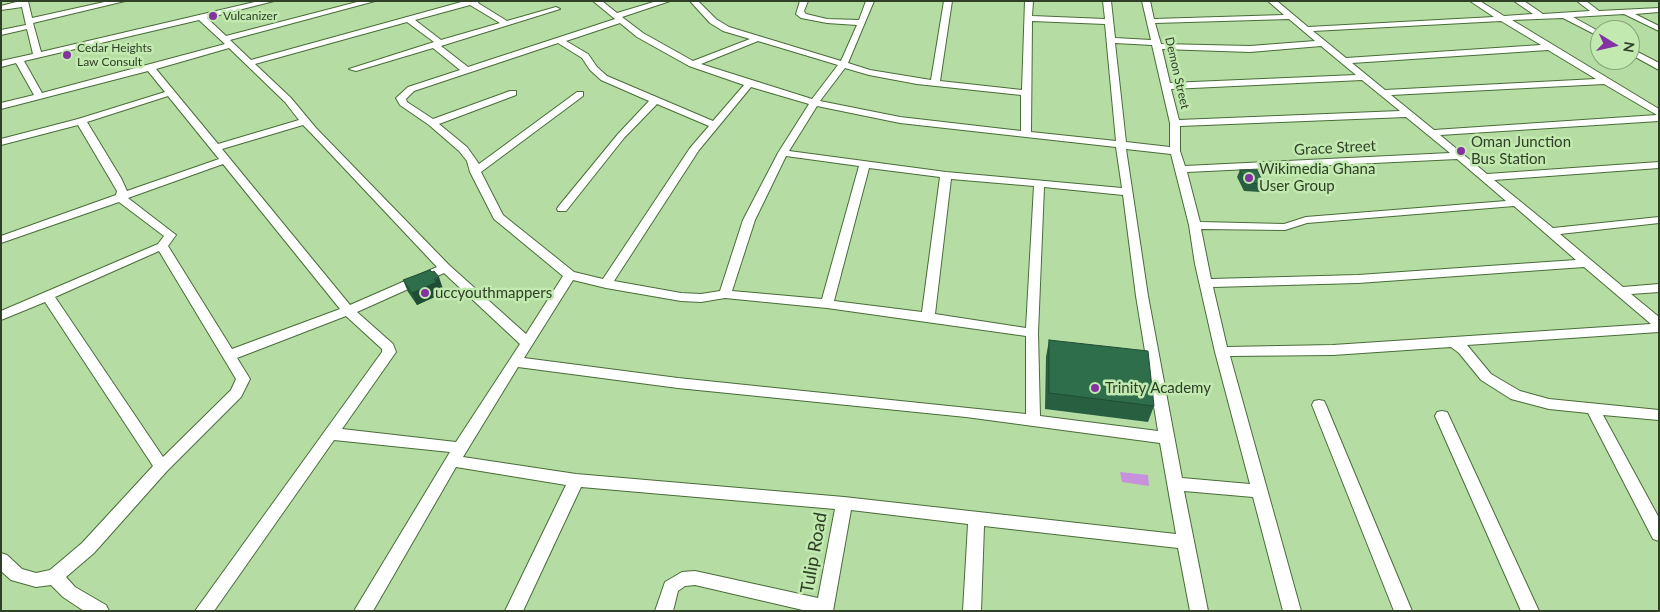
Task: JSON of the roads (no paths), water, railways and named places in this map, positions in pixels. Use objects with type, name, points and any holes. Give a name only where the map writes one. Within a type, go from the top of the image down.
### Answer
[{"type":"street","points":[[1,33],[119,1]]},
{"type":"street","points":[[1,64],[270,1]]},
{"type":"street","points":[[1,106],[150,68],[227,42],[371,1]]},
{"type":"street","points":[[597,1],[654,44],[692,64],[749,84],[815,102],[900,120],[1174,151],[1181,169],[1195,225],[1222,352],[1258,491],[1292,611]]},
{"type":"street","points":[[666,1],[560,41],[411,89],[402,98],[403,103],[432,123],[463,149],[472,160],[475,172],[498,217],[570,274],[606,284],[681,297],[701,298],[725,294],[827,304],[1032,333]]},
{"type":"street","points":[[694,1],[718,25],[843,65],[884,75],[934,83],[1026,93]]},
{"type":"street","points":[[804,1],[800,11],[800,14],[804,16],[828,21],[862,23]]},
{"type":"street","points":[[725,294],[749,220],[783,153],[815,102],[843,65],[870,1]]},
{"type":"street","points":[[934,83],[948,1]]},
{"type":"street","points":[[1026,134],[1029,1]]},
{"type":"street","points":[[1107,1],[1121,145],[1142,296],[1174,484],[1199,611]]},
{"type":"street","name":"Demon Street","points":[[1146,1],[1158,44],[1175,123],[1174,151]]},
{"type":"street","points":[[1272,1],[1659,324]]},
{"type":"street","points":[[1474,1],[1659,113]]},
{"type":"street","points":[[1518,1],[1542,16]]},
{"type":"street","points":[[1581,1],[1597,13]]},
{"type":"street","points":[[1645,1],[1659,9]]},
{"type":"street","points":[[1,8],[24,2],[38,56]]},
{"type":"street","points":[[250,63],[473,2],[507,24]]},
{"type":"street","points":[[352,69],[556,9]]},
{"type":"street","points":[[1307,29],[1659,9]]},
{"type":"street","points":[[1624,11],[1659,29]]},
{"type":"street","points":[[1564,15],[1590,29]]},
{"type":"street","points":[[201,17],[288,100],[305,121],[445,268],[526,342]]},
{"type":"street","points":[[1152,21],[1291,17]]},
{"type":"street","points":[[1029,18],[1109,22]]},
{"type":"street","points":[[408,20],[467,71]]},
{"type":"street","points":[[692,64],[757,38]]},
{"type":"street","points":[[1111,40],[1250,49],[1323,43]]},
{"type":"street","points":[[560,41],[585,56],[592,62],[593,68],[604,78],[715,125]]},
{"type":"street","points":[[1344,61],[1550,47]]},
{"type":"street","points":[[1640,57],[1659,67]]},
{"type":"street","points":[[20,60],[40,96]]},
{"type":"street","points":[[150,68],[348,311],[388,347],[389,352],[204,611]]},
{"type":"street","points":[[1167,86],[1363,77]]},
{"type":"street","points":[[1382,93],[1604,81]]},
{"type":"street","points":[[606,284],[679,171],[749,84]]},
{"type":"street","points":[[1,142],[81,121],[170,93]]},
{"type":"street","points":[[432,123],[513,93]]},
{"type":"street","points":[[475,172],[580,94]]},
{"type":"street","points":[[562,208],[621,136],[655,100]]},
{"type":"street","points":[[1175,123],[1408,114]]},
{"type":"street","points":[[1432,133],[1659,118]]},
{"type":"street","points":[[81,121],[116,178],[122,191],[121,198]]},
{"type":"street","points":[[216,148],[305,121]]},
{"type":"street","points":[[783,153],[946,175],[1127,192]]},
{"type":"street","name":"Grace Street","points":[[1181,169],[1460,156]]},
{"type":"street","points":[[2,237],[121,198],[226,160]]},
{"type":"street","points":[[1485,177],[1659,164]]},
{"type":"street","points":[[827,304],[865,165]]},
{"type":"street","points":[[928,317],[946,175]]},
{"type":"street","points":[[1033,421],[1032,333],[1039,184]]},
{"type":"street","points":[[1,316],[162,246],[169,239],[170,235],[121,198]]},
{"type":"street","points":[[1195,225],[1285,227],[1306,220],[1516,203]]},
{"type":"street","points":[[1551,232],[1659,220]]},
{"type":"street","points":[[1,560],[17,575],[36,580],[54,577],[88,548],[241,385],[243,378],[162,246]]},
{"type":"street","points":[[1206,283],[1358,279],[1585,262]]},
{"type":"street","points":[[230,356],[348,311],[445,268]]},
{"type":"street","points":[[363,611],[452,461],[570,274]]},
{"type":"street","points":[[1621,291],[1659,288]]},
{"type":"street","points":[[48,295],[162,467]]},
{"type":"street","points":[[1222,352],[1333,350],[1659,328]]},
{"type":"street","points":[[1454,342],[1464,350],[1486,377],[1516,396],[1549,404],[1659,415]]},
{"type":"street","points":[[514,362],[678,383],[966,412],[1166,438]]},
{"type":"street","points":[[1319,405],[1404,611]]},
{"type":"street","points":[[1592,409],[1659,534]]},
{"type":"street","points":[[1442,416],[1530,611]]},
{"type":"street","points":[[332,434],[461,448]]},
{"type":"street","points":[[452,461],[576,480],[844,503],[1185,542]]},
{"type":"street","points":[[514,611],[576,480]]},
{"type":"street","points":[[1174,484],[1258,491]]},
{"type":"street","name":"Tulip Road","points":[[825,609],[844,503]]},
{"type":"street","points":[[972,611],[976,518]]},
{"type":"street","points":[[54,577],[68,592],[100,611]]},
{"type":"street","points":[[664,611],[671,587],[682,579],[695,578],[825,609]]},
{"type":"place","name":"Vulcanizer","points":[[213,16]]},
{"type":"place","name":"Cedar Heights Law Consult","points":[[67,55]]},
{"type":"place","name":"Oman Junction Bus Station","points":[[1461,151]]},
{"type":"place","name":"Wikimedia Ghana User Group","points":[[1249,178]]},
{"type":"place","name":"uccyouthmappers","points":[[425,293]]},
{"type":"place","name":"Trinity Academy","points":[[1095,388]]}]
